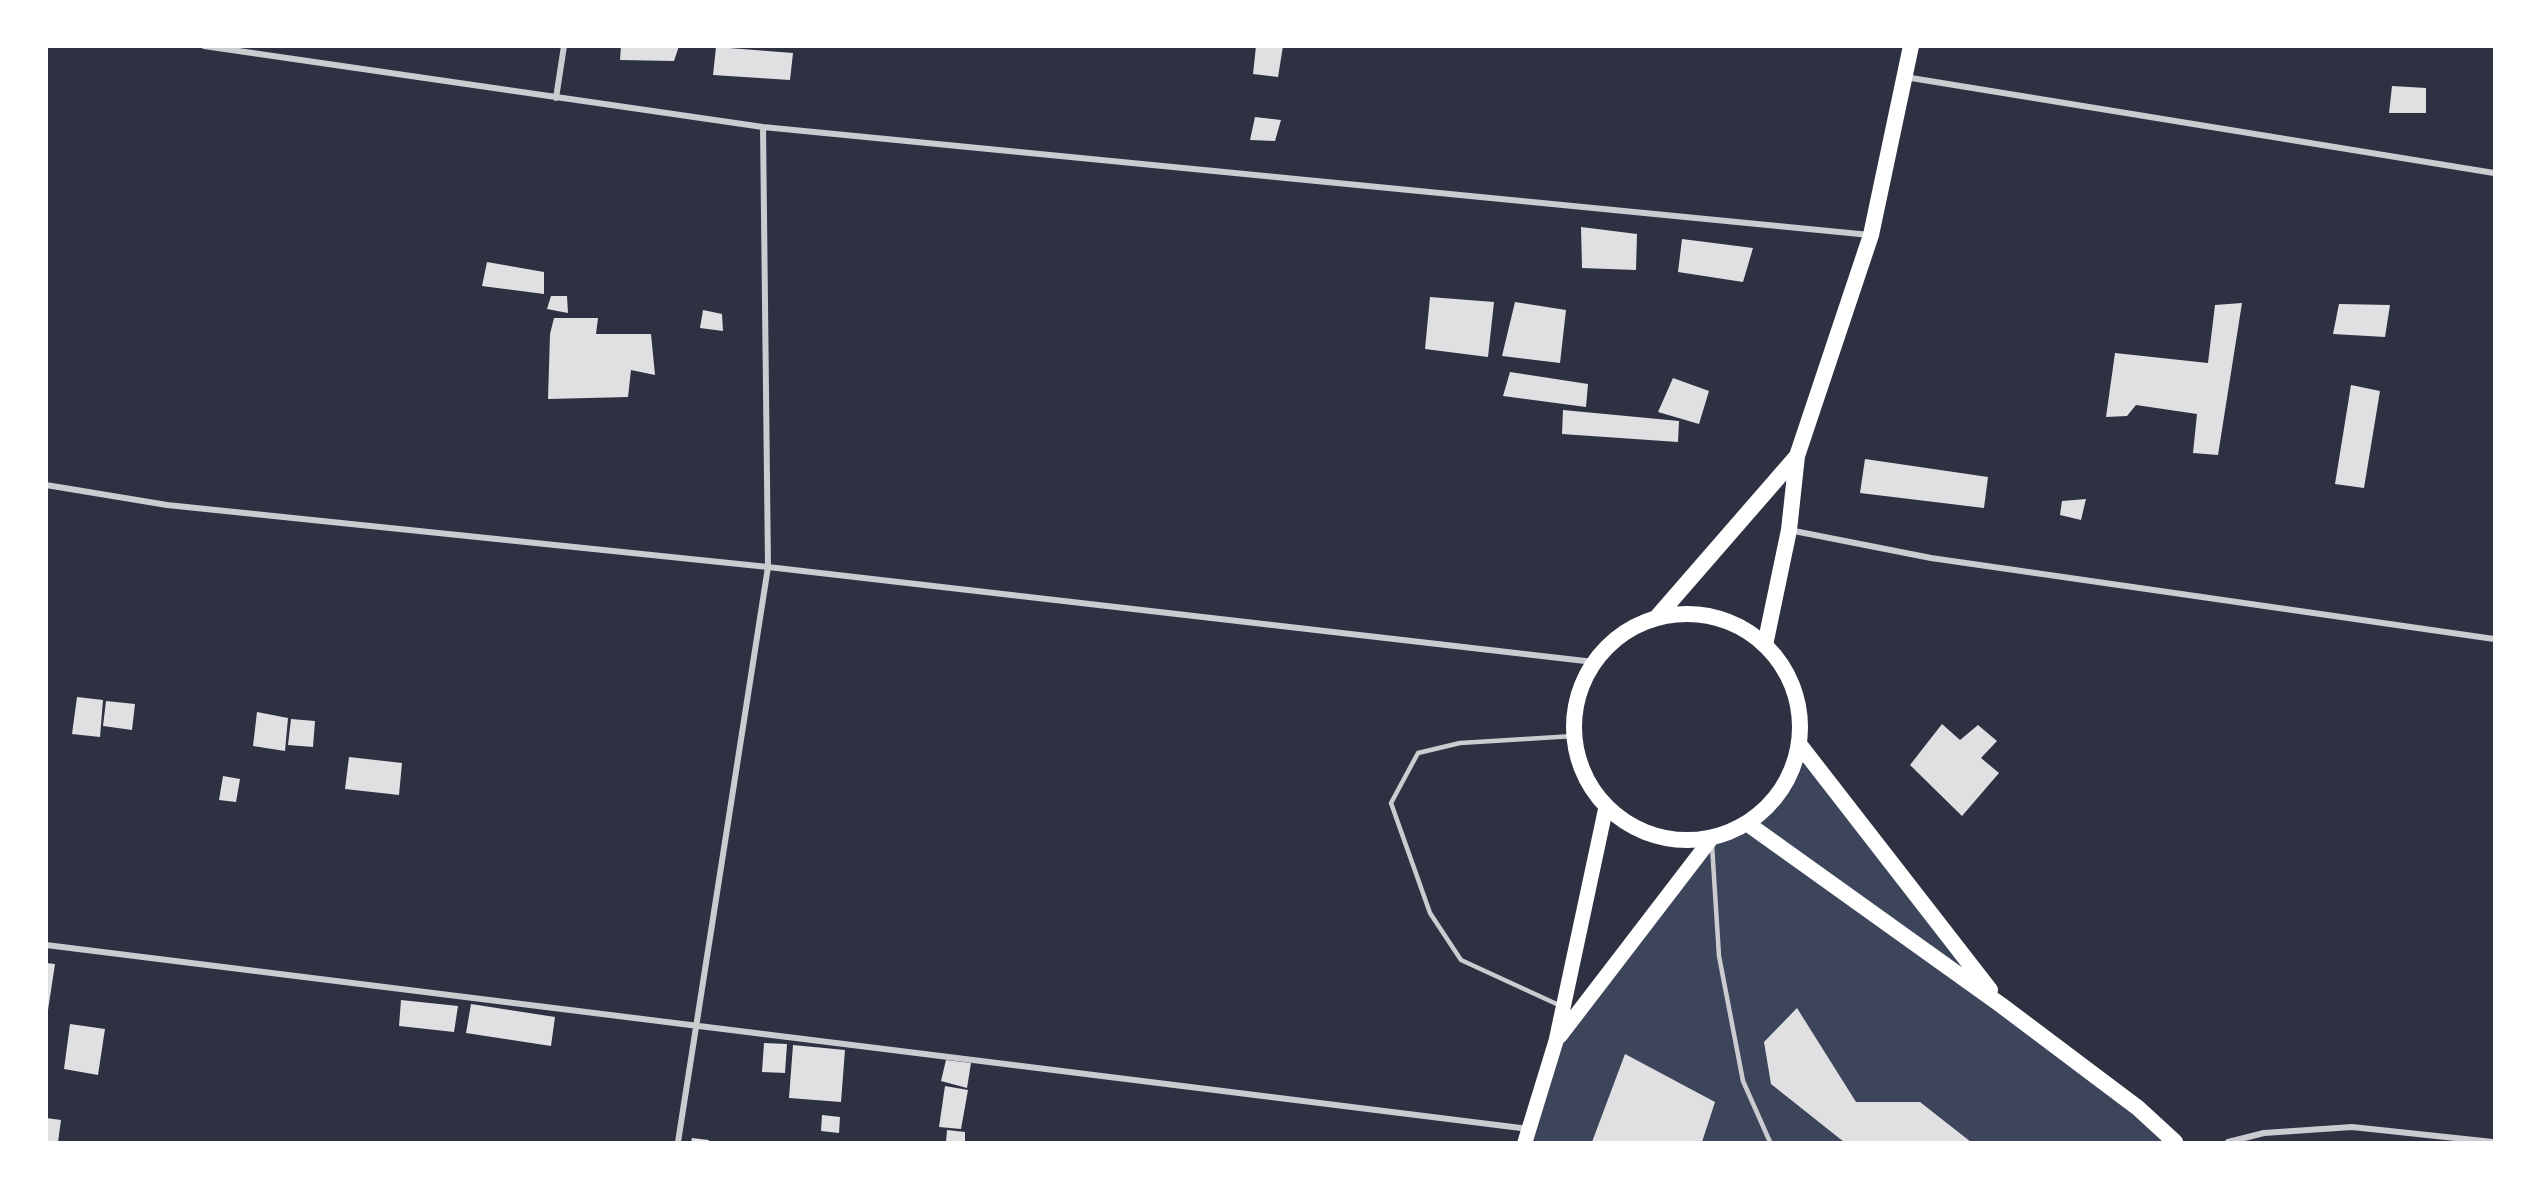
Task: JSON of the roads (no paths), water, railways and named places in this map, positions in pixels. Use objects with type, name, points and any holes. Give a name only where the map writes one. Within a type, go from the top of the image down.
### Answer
[{"type":"highway","points":[[1765,645],[1789,530],[1797,456],[1870,235],[1911,46]]},
{"type":"highway","points":[[1656,617],[1797,456]]},
{"type":"highway","points":[[1695,614],[1732,624],[1765,645],[1787,674],[1799,708],[1800,744],[1791,775],[1773,802],[1748,824],[1712,839],[1683,840],[1636,829],[1606,807],[1583,775],[1574,736],[1577,697],[1594,662],[1622,634],[1656,617],[1695,614]]},
{"type":"highway","points":[[1800,744],[2001,1005]]},
{"type":"highway","points":[[1748,824],[2001,1005],[2138,1108],[2175,1143]]},
{"type":"main road","points":[[1527,1136],[1556,1041],[1606,807]]},
{"type":"main road","points":[[1556,1041],[1712,839]]},
{"type":"street","points":[[204,46],[762,127],[1870,235]]},
{"type":"street","points":[[556,98],[564,46]]},
{"type":"street","points":[[1904,77],[2494,173]]},
{"type":"street","points":[[678,1143],[768,567],[762,127]]},
{"type":"street","points":[[46,485],[167,505],[768,567],[1594,662]]},
{"type":"street","points":[[1789,530],[1931,558],[2494,639]]},
{"type":"street","points":[[46,945],[698,1025],[1527,1136]]},
{"type":"street","points":[[2228,1143],[2264,1133],[2352,1127],[2493,1143]]},
{"type":"lane","points":[[1564,1007],[1461,960],[1430,913],[1391,803],[1418,753],[1460,743],[1574,736]]},
{"type":"lane","points":[[1712,839],[1719,956],[1743,1081],[1770,1143]]}]
